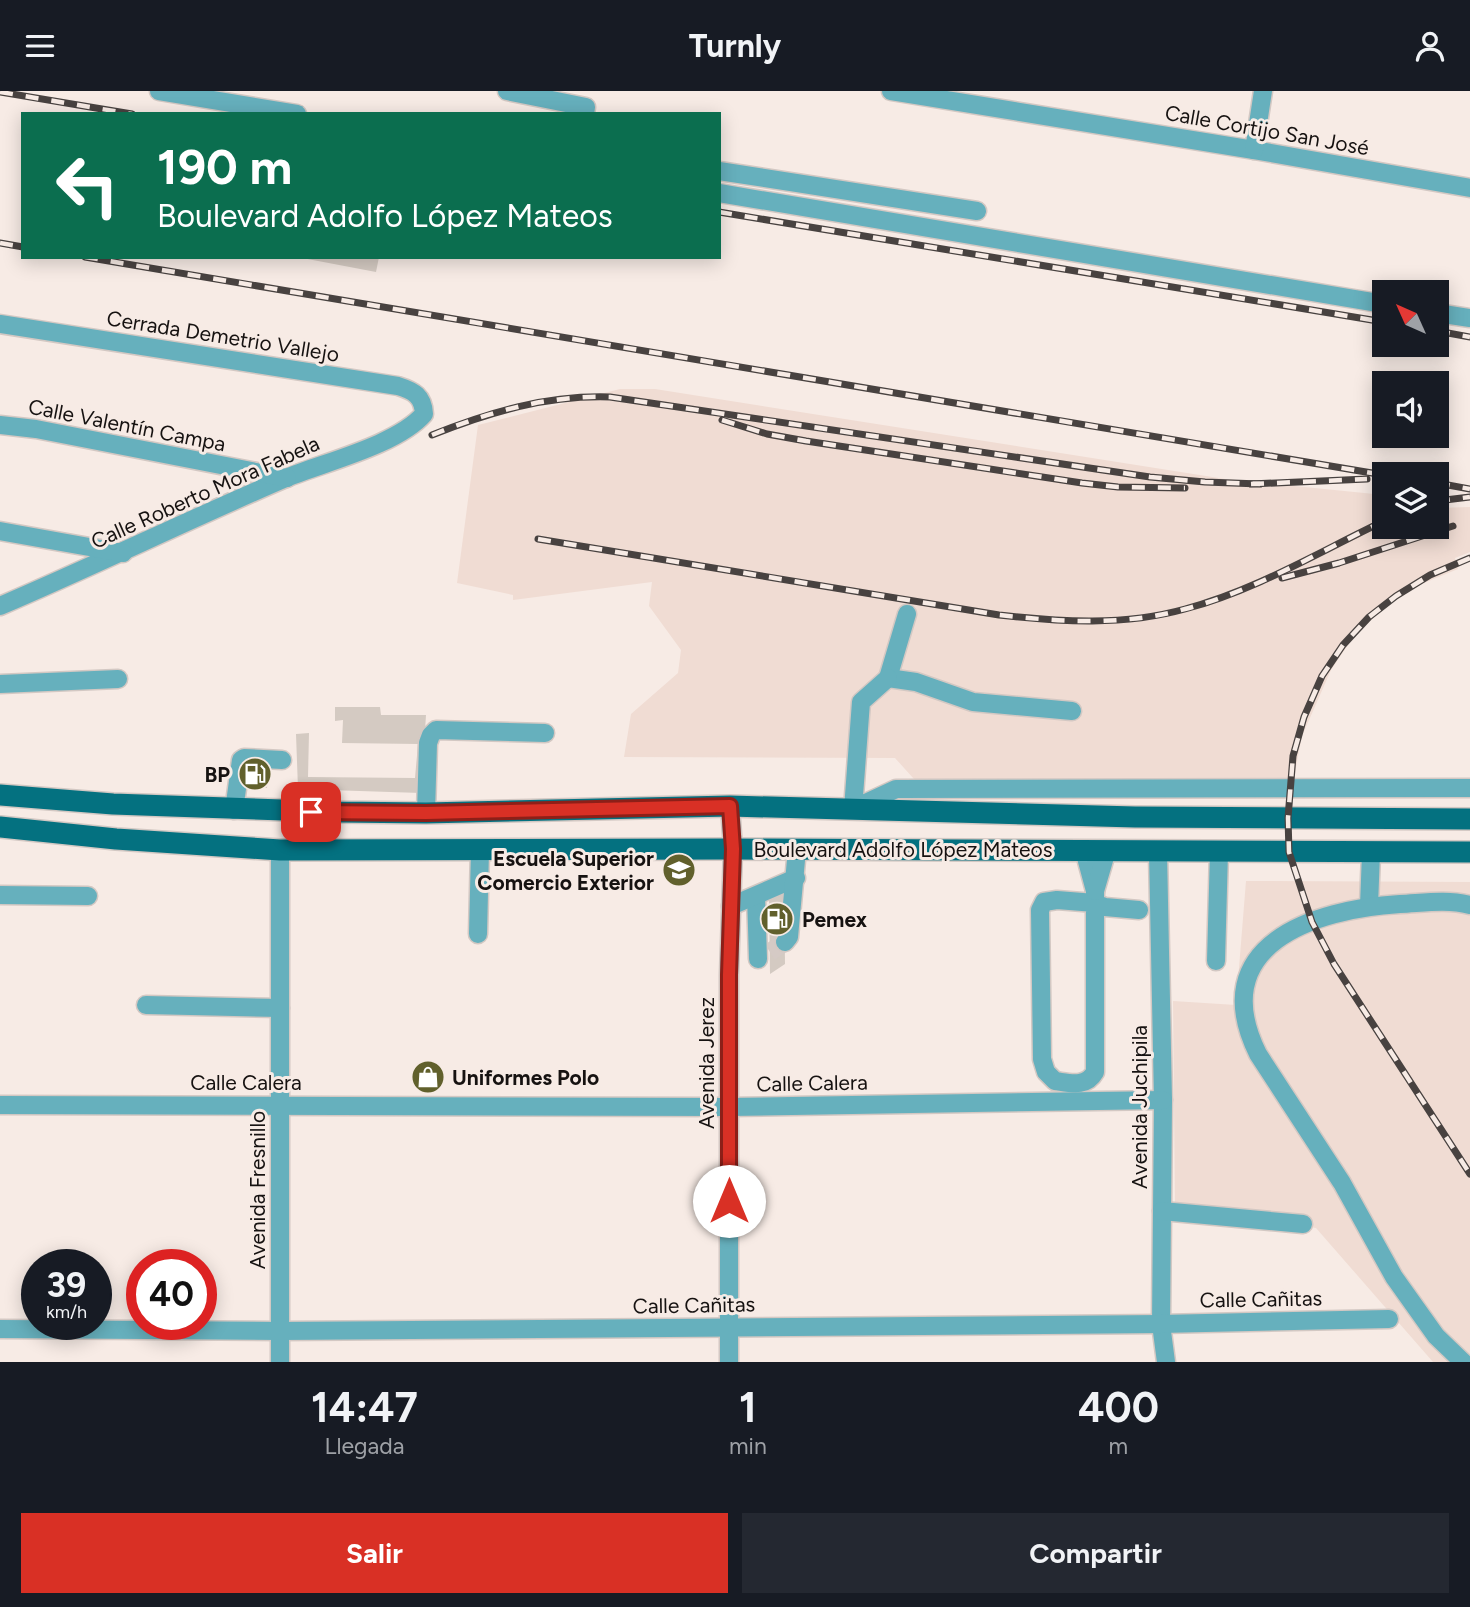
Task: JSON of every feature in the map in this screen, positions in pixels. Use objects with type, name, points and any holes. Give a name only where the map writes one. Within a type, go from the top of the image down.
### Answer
[{"type":"main road","name":"Boulevard Adolfo López Mateos","points":[[0,795],[234,810],[426,813],[730,806],[1136,817],[1470,819]]},
{"type":"main road","points":[[1260,817],[1268,834],[1261,851]]},
{"type":"main road","points":[[1318,852],[1313,834],[1321,817]]},
{"type":"main road","name":"Boulevard Adolfo López Mateos","points":[[0,827],[116,839],[280,850],[1470,852]]},
{"type":"street","points":[[159,91],[285,112]]},
{"type":"street","points":[[507,91],[586,107],[585,112]]},
{"type":"street","name":"Calle Cortijo San José","points":[[891,91],[993,99],[1254,150],[1470,188]]},
{"type":"street","points":[[1254,150],[1262,91]]},
{"type":"street","points":[[721,171],[977,211]]},
{"type":"street","points":[[721,194],[1372,302]]},
{"type":"street","points":[[1449,315],[1470,318]]},
{"type":"street","name":"Cerrada Demetrio Vallejo","points":[[0,324],[398,386],[418,395],[423,403],[424,414]]},
{"type":"street","name":"Calle Roberto Mora Fabela","points":[[0,606],[287,478],[388,438],[415,425],[424,414]]},
{"type":"street","name":"Calle Valentín Campa","points":[[0,425],[36,429],[287,478]]},
{"type":"street","points":[[0,531],[123,553]]},
{"type":"street","points":[[907,614],[888,678],[861,702],[853,809],[896,789],[1470,788]]},
{"type":"street","points":[[888,678],[916,682],[973,702],[1072,711]]},
{"type":"street","points":[[0,684],[118,679]]},
{"type":"street","points":[[426,813],[428,743],[436,730],[545,733]]},
{"type":"street","points":[[234,810],[242,760],[282,760]]},
{"type":"street","name":"Avenida Jerez","points":[[729,1362],[729,975],[733,849],[730,806]]},
{"type":"street","points":[[729,975],[771,951],[789,937],[797,849]]},
{"type":"street","name":"Avenida Fresnillo","points":[[280,850],[280,1362]]},
{"type":"street","points":[[478,934],[480,850]]},
{"type":"street","points":[[1084,850],[1095,897],[1095,1072],[1089,1081],[1084,1083],[1055,1081],[1046,1072],[1042,1059],[1040,910],[1044,902],[1095,897],[1139,911]]},
{"type":"street","points":[[1095,897],[1107,850]]},
{"type":"street","name":"Avenida Juchipila","points":[[1158,852],[1163,1100],[1161,1324],[1166,1362]]},
{"type":"street","points":[[1216,961],[1219,852]]},
{"type":"street","points":[[1369,906],[1371,853]]},
{"type":"street","points":[[731,906],[796,878]]},
{"type":"street","points":[[0,895],[88,896]]},
{"type":"street","points":[[756,896],[771,951]]},
{"type":"street","points":[[1463,1362],[1436,1336],[1394,1277],[1336,1173],[1258,1054],[1247,1031],[1244,1017],[1245,989],[1253,962],[1260,953],[1297,928],[1331,915],[1369,906],[1447,901],[1470,905]]},
{"type":"street","points":[[146,1005],[280,1008]]},
{"type":"street","name":"Calle Calera","points":[[0,1105],[729,1107],[1163,1100]]},
{"type":"street","points":[[1163,1211],[1303,1224]]},
{"type":"street","name":"Calle Cañitas","points":[[0,1329],[279,1331],[1161,1324],[1389,1319]]},
{"type":"shaded area","points":[[620,389],[655,389],[1225,479],[1372,494],[1372,539],[1449,539],[1449,508],[1470,507],[1470,552],[1455,558],[1458,569],[1419,585],[1382,609],[1352,639],[1331,670],[1302,736],[1293,782],[914,779],[895,758],[624,757],[631,714],[678,673],[681,650],[649,606],[652,582],[513,600],[513,595],[457,583],[478,425]]},
{"type":"shaded area","points":[[1246,881],[1470,882],[1470,1362],[1433,1362],[1316,1228],[1175,1205],[1173,1001],[1236,1005]]},
{"type":"building","points":[[308,259],[379,259],[376,272]]},
{"type":"building","points":[[335,707],[380,707],[381,715],[426,715],[421,793],[298,789],[296,734],[309,733],[308,777],[415,778],[418,744],[342,743],[343,720],[335,721]]},
{"type":"building","name":"BP","points":[[244,761],[269,763],[267,788],[241,785]]},
{"type":"building","name":"Pemex","points":[[784,886],[785,964],[770,974],[769,896]]},
{"type":"tunnel","points":[[770,952],[785,942]]},
{"type":"railway","points":[[0,92],[120,112]]},
{"type":"railway","points":[[721,212],[1372,320]]},
{"type":"railway","points":[[0,243],[21,247]]},
{"type":"railway","points":[[97,259],[1372,473]]},
{"type":"railway","points":[[1449,333],[1470,337]]},
{"type":"railway","points":[[432,435],[475,419],[541,402],[610,397],[1150,477],[1260,484]]},
{"type":"railway","points":[[722,420],[767,434],[806,441],[1082,483],[1118,487],[1185,488]]},
{"type":"railway","points":[[1251,484],[1367,479]]},
{"type":"railway","points":[[1449,485],[1470,489]]},
{"type":"railway","points":[[1449,500],[1470,497]]},
{"type":"railway","points":[[1282,578],[1339,563],[1453,526]]},
{"type":"railway","points":[[538,539],[999,615],[1092,621],[1139,618],[1211,601],[1286,570],[1372,527]]},
{"type":"railway","points":[[1470,558],[1430,575],[1396,596],[1369,617],[1343,645],[1322,676],[1304,717],[1293,756],[1288,818],[1289,852],[1312,922],[1334,964],[1470,1174]]},
{"type":"place","name":"BP","points":[[255,774]]},
{"type":"place","name":"Escuela Superior Comercio Exterior","points":[[679,870]]},
{"type":"place","name":"Pemex","points":[[777,919]]},
{"type":"place","name":"Uniformes Polo","points":[[428,1077]]},
{"type":"route","points":[[311,812],[426,813],[730,806],[733,849],[729,975],[729,1201]]}]
